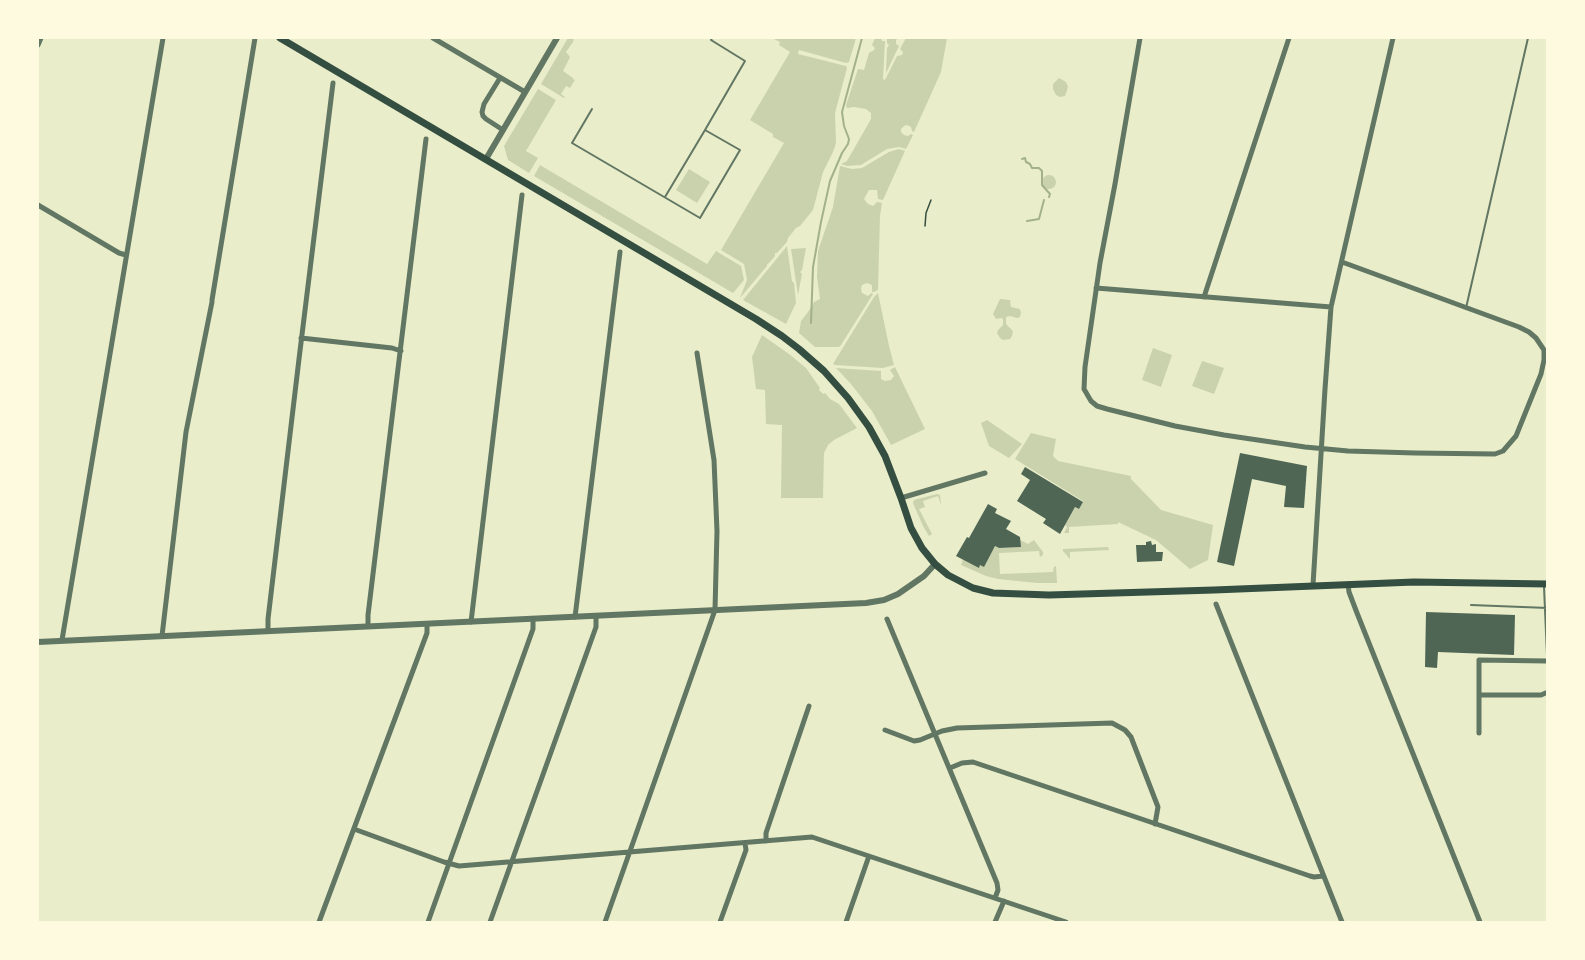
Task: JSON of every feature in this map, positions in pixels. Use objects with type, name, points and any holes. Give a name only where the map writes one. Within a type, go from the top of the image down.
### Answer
[{"type":"main road","points":[[280,38],[756,319],[805,354],[824,371],[869,427],[885,456],[911,528],[922,548],[948,575],[966,585],[1001,594],[1049,595],[1456,581],[1546,584]]},
{"type":"street","points":[[38,45],[41,38]]},
{"type":"street","points":[[62,640],[163,38]]},
{"type":"street","points":[[162,636],[183,452],[212,301],[255,38]]},
{"type":"street","points":[[433,38],[525,92]]},
{"type":"street","points":[[486,159],[557,38]]},
{"type":"street","points":[[1140,38],[1096,288],[1083,382],[1091,401],[1097,406],[1163,423],[1224,435],[1321,449],[1443,454],[1495,454],[1503,451],[1516,436],[1541,374],[1544,350],[1536,338],[1529,332],[1342,262]]},
{"type":"street","points":[[1204,297],[1289,38]]},
{"type":"street","points":[[1312,585],[1331,308],[1393,38]]},
{"type":"street","points":[[500,78],[484,104],[482,112],[486,119],[503,130]]},
{"type":"street","points":[[268,631],[333,83]]},
{"type":"street","points":[[368,626],[426,139]]},
{"type":"street","points":[[471,622],[522,195]]},
{"type":"street","points":[[38,205],[126,255]]},
{"type":"street","points":[[575,617],[620,252]]},
{"type":"street","points":[[1096,288],[1331,308]]},
{"type":"street","points":[[301,338],[392,348],[401,351]]},
{"type":"street","points":[[605,922],[715,610],[717,531],[714,460],[697,353]]},
{"type":"street","points":[[902,498],[985,473]]},
{"type":"street","points":[[38,642],[876,602],[906,590],[935,564]]},
{"type":"street","points":[[1348,584],[1349,592],[1480,922]]},
{"type":"street","points":[[1216,604],[1342,922]]},
{"type":"street","points":[[490,922],[596,627],[596,616]]},
{"type":"street","points":[[428,922],[533,629],[533,619]]},
{"type":"street","points":[[888,619],[997,883],[998,890],[995,898]]},
{"type":"street","points":[[319,922],[428,633],[428,624]]},
{"type":"street","points":[[1547,655],[1548,666]]},
{"type":"street","points":[[1479,733],[1479,660],[1547,661]]},
{"type":"street","points":[[1479,695],[1541,696],[1548,692]]},
{"type":"street","points":[[766,841],[766,833],[809,706]]},
{"type":"street","points":[[885,730],[914,741],[963,727],[1106,722],[1119,725],[1131,737],[1158,807],[1155,824]]},
{"type":"street","points":[[950,768],[962,763],[973,762],[1310,876],[1323,876]]},
{"type":"street","points":[[354,829],[459,866],[812,837],[1066,922]]},
{"type":"street","points":[[720,922],[746,850],[746,843]]},
{"type":"street","points":[[846,922],[869,856]]},
{"type":"street","points":[[995,922],[1004,901]]},
{"type":"lane","points":[[664,198],[746,61],[711,40],[712,38]]},
{"type":"lane","points":[[1466,308],[1528,38]]},
{"type":"lane","points":[[592,109],[572,143],[700,218],[740,150],[705,130]]},
{"type":"lane","points":[[1546,584],[1547,655]]},
{"type":"lane","points":[[1471,605],[1546,608]]},
{"type":"path","points":[[925,226],[926,213],[931,200]]},
{"type":"green space","points":[[568,38],[574,38],[566,52],[570,57],[563,71],[575,80],[570,88],[566,86],[561,94],[564,98],[541,84]]},
{"type":"green space","points":[[772,38],[856,38],[849,62],[846,63],[799,50],[798,54],[847,68],[835,113],[836,143],[823,172],[813,210],[740,298],[747,280],[744,264],[721,250],[784,143],[750,120],[790,52]]},
{"type":"green space","points":[[875,38],[885,41],[883,79],[885,80],[897,56],[902,55],[903,52],[900,49],[906,38],[947,38],[941,72],[914,132],[907,125],[901,129],[904,135],[913,135],[906,149],[899,147],[887,149],[861,165],[847,166],[841,164],[847,161],[871,119],[871,113],[866,109],[847,108],[846,105],[858,69],[864,70],[869,53],[875,48],[872,45]]},
{"type":"green space","points":[[887,38],[899,38],[896,44],[899,46],[886,73],[889,45]]},
{"type":"green space","points":[[1059,78],[1066,82],[1068,87],[1065,96],[1060,97],[1053,89],[1053,84]]},
{"type":"green space","points":[[538,89],[556,100],[526,151],[538,158],[529,173],[508,160],[504,146]]},
{"type":"green space","points":[[899,149],[905,151],[883,200],[878,199],[877,190],[869,190],[864,199],[873,206],[877,202],[882,203],[878,290],[872,292],[872,285],[867,283],[862,285],[862,293],[868,296],[873,294],[839,347],[815,347],[799,333],[801,321],[814,302],[820,299],[817,277],[818,251],[833,207],[840,166],[852,169],[862,168],[889,152]]},
{"type":"green space","points":[[540,165],[707,264],[716,251],[741,266],[744,280],[733,293],[534,176]]},
{"type":"green space","points":[[689,169],[710,182],[697,203],[676,190]]},
{"type":"green space","points":[[1049,175],[1054,177],[1056,182],[1054,187],[1049,189],[1044,187],[1042,182],[1044,177]]},
{"type":"green space","points":[[787,246],[796,303],[786,324],[743,300]]},
{"type":"green space","points":[[806,248],[800,272],[802,274],[798,295],[791,249]]},
{"type":"green space","points":[[878,293],[894,365],[883,368],[833,364],[874,297]]},
{"type":"green space","points":[[1000,299],[1010,300],[1011,307],[1020,309],[1021,313],[1017,318],[1006,317],[1006,324],[1013,331],[1010,339],[1003,340],[997,333],[1003,325],[1003,319],[996,319],[993,314]]},
{"type":"green space","points":[[762,335],[806,368],[820,388],[819,390],[839,404],[857,428],[834,440],[824,453],[823,498],[781,498],[782,425],[766,424],[765,390],[756,389],[752,357]]},
{"type":"green space","points":[[1153,348],[1172,355],[1161,387],[1142,380]]},
{"type":"green space","points":[[1202,361],[1224,368],[1214,394],[1192,386]]},
{"type":"green space","points":[[895,367],[925,429],[891,445],[872,411],[836,368],[881,371],[881,379],[885,381],[891,380],[894,376],[890,370]]},
{"type":"green space","points":[[987,420],[1022,444],[1009,458],[989,446],[981,423]]},
{"type":"green space","points":[[1031,433],[1056,439],[1053,456],[1058,461],[1131,476],[1131,479],[1161,510],[1213,525],[1208,560],[1190,569],[1156,540],[1118,522],[1118,524],[1069,527],[1069,533],[1064,533],[1067,527],[1065,525],[1075,507],[1079,509],[1083,501],[1015,459]]},
{"type":"green space","points":[[940,495],[941,505],[938,496],[923,501],[925,507],[919,509],[932,534],[929,536],[913,503],[914,500]]},
{"type":"green space","points":[[1020,540],[1028,544],[1034,540],[1043,555],[1040,557],[1039,551],[999,553],[1000,574],[1053,572],[1056,566],[1057,583],[998,579],[961,565],[963,559],[979,567],[995,546],[999,548],[1020,547]]},
{"type":"green space","points":[[1108,547],[1109,550],[1070,552],[1070,559],[1063,551],[1063,549]]},
{"type":"building","points":[[1240,453],[1307,466],[1304,508],[1284,507],[1286,486],[1252,479],[1234,566],[1217,562]]},
{"type":"building","points":[[1025,467],[1083,502],[1079,509],[1075,507],[1060,534],[1043,523],[1046,519],[1017,501],[1030,480],[1021,474]]},
{"type":"building","points":[[988,504],[997,509],[995,513],[1011,521],[1006,529],[1020,537],[1021,547],[999,548],[995,546],[984,567],[980,565],[979,568],[956,556]]},
{"type":"building","points":[[1151,541],[1152,545],[1156,544],[1156,552],[1163,552],[1162,561],[1137,562],[1136,545],[1146,545],[1146,542]]},
{"type":"building","points":[[1426,612],[1515,615],[1514,655],[1438,652],[1437,668],[1425,667]]},
{"type":"waterway","points":[[811,323],[813,267],[821,222],[830,181],[848,144],[849,139],[842,112],[862,38]]},
{"type":"waterway","points":[[1022,159],[1025,158],[1032,168],[1039,168],[1042,171],[1042,185],[1050,194],[1049,197]]},
{"type":"waterway","points":[[1027,221],[1039,219],[1044,200]]}]
